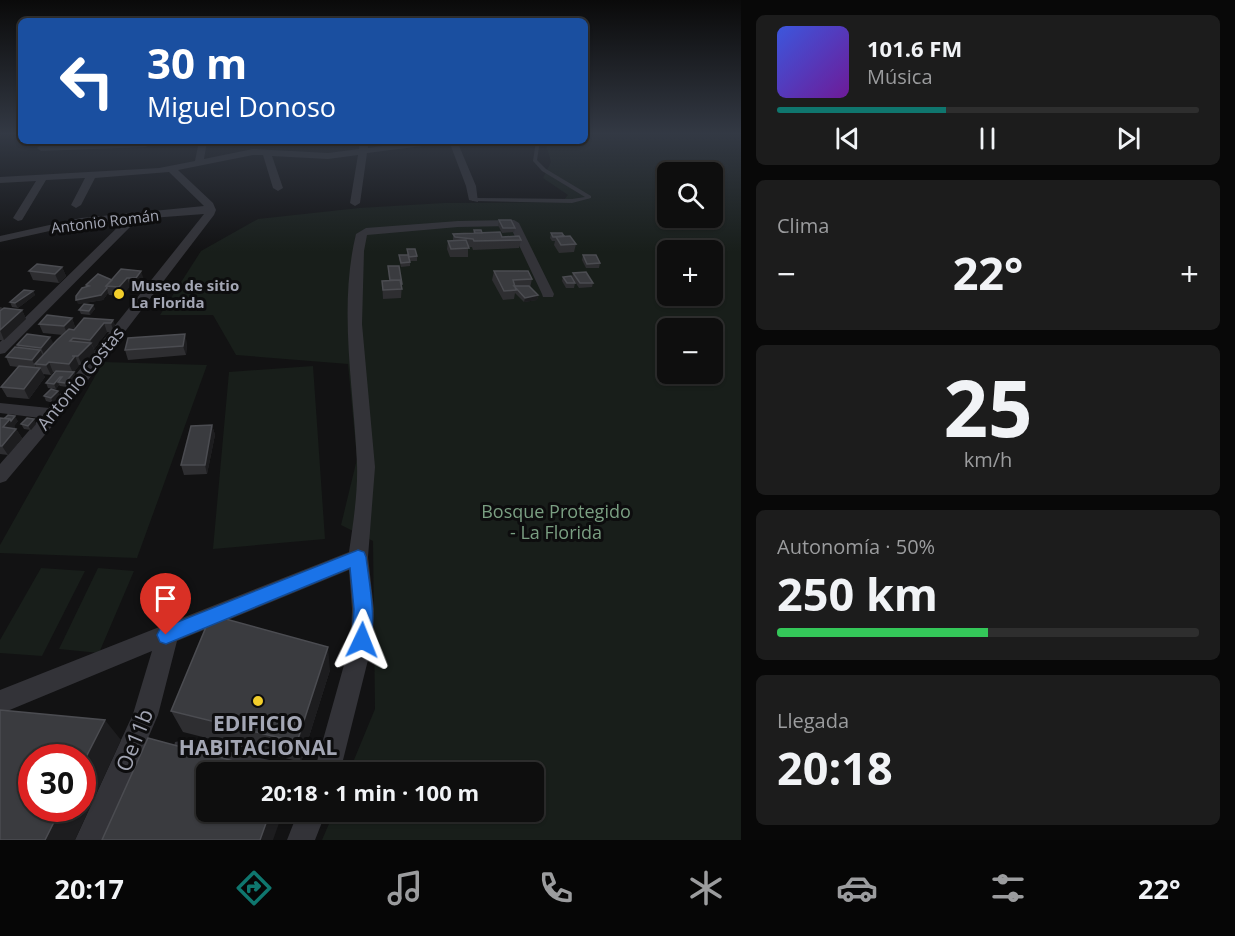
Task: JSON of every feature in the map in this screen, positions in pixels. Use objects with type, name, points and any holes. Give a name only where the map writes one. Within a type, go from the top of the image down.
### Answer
[{"type":"street","points":[[0,180],[127,173]]},
{"type":"street","points":[[175,173],[209,205],[211,210]]},
{"type":"street","points":[[273,173],[278,188]]},
{"type":"street","points":[[355,203],[360,173]]},
{"type":"street","points":[[466,173],[474,200]]},
{"type":"street","points":[[76,205],[91,175]]},
{"type":"street","points":[[18,218],[43,178]]},
{"type":"street","name":"Antonio Román","points":[[0,239],[81,221],[211,210]]},
{"type":"street","name":"Antonio Costas","points":[[0,476],[208,218],[211,210]]},
{"type":"street","points":[[0,350],[28,314],[136,215]]},
{"type":"street","points":[[330,762],[362,640],[363,609],[358,557],[366,467],[355,324],[358,251],[362,234],[366,231],[447,225],[514,223],[549,294]]},
{"type":"street","points":[[0,252],[24,232]]},
{"type":"street","points":[[0,408],[52,414]]},
{"type":"street","points":[[0,702],[358,557]]},
{"type":"street","name":"Oe11b","points":[[89,840],[142,739],[163,664],[166,635]]},
{"type":"street","points":[[301,840],[308,822]]},
{"type":"lane","points":[[474,200],[572,201],[589,197],[549,173]]},
{"type":"lane","points":[[170,745],[247,762]]},
{"type":"green space","name":"Bosque Protegido - La Florida","points":[[545,173],[657,173],[657,228],[723,228],[723,173],[741,173],[741,840],[322,840],[330,822],[544,822],[544,762],[353,762],[375,709],[373,541],[341,525],[357,459],[348,364],[236,355],[213,315],[160,315],[201,251],[258,219],[359,208],[444,203],[562,202],[568,195],[543,178]]},
{"type":"green space","points":[[103,362],[207,365],[137,558],[0,553],[0,545]]},
{"type":"green space","points":[[313,366],[325,539],[213,549],[229,372]]},
{"type":"green space","points":[[41,568],[85,571],[42,656],[0,653],[0,640]]},
{"type":"green space","points":[[98,568],[134,571],[99,653],[59,649]]},
{"type":"building","points":[[499,220],[511,220],[515,228],[503,228]]},
{"type":"building","points":[[500,232],[502,237],[519,236],[521,240],[474,241],[455,237],[453,234]]},
{"type":"building","points":[[551,233],[562,233],[564,236],[553,237]]},
{"type":"building","points":[[570,236],[576,244],[561,245],[556,237]]},
{"type":"building","points":[[466,240],[469,248],[451,249],[448,241]]},
{"type":"building","points":[[407,249],[415,249],[417,256],[409,257]]},
{"type":"building","points":[[399,255],[408,255],[410,262],[401,263]]},
{"type":"building","points":[[583,255],[596,255],[600,263],[587,264]]},
{"type":"building","points":[[37,264],[62,267],[55,274],[29,271]]},
{"type":"building","points":[[388,266],[399,266],[402,284],[400,280],[390,280]]},
{"type":"building","points":[[121,269],[141,271],[136,278],[127,278],[119,287],[106,286]]},
{"type":"building","points":[[494,271],[528,271],[532,279],[513,280],[516,290],[504,291]]},
{"type":"building","points":[[586,272],[593,283],[580,283],[573,273]]},
{"type":"building","points":[[98,274],[112,280],[106,286],[107,288],[101,295],[76,300],[82,288],[89,286],[86,285]]},
{"type":"building","points":[[571,276],[575,283],[567,283],[563,277]]},
{"type":"building","points":[[400,280],[402,289],[383,290],[382,281]]},
{"type":"building","points":[[134,283],[141,284],[138,288],[131,287]]},
{"type":"building","points":[[514,286],[529,286],[538,295],[525,298]]},
{"type":"building","points":[[24,290],[33,291],[15,303],[10,302]]},
{"type":"building","points":[[84,304],[93,305],[89,311],[79,310]]},
{"type":"building","points":[[4,308],[22,310],[0,330],[0,311]]},
{"type":"building","points":[[47,315],[72,318],[64,326],[39,324]]},
{"type":"building","points":[[84,318],[113,320],[111,323],[104,323],[90,340],[73,338],[70,341],[91,343],[78,356],[75,356],[69,364],[49,362],[46,365],[35,364],[57,340],[69,329],[74,330]]},
{"type":"building","points":[[27,334],[50,337],[41,348],[17,345]]},
{"type":"building","points":[[185,334],[183,346],[125,350],[128,338]]},
{"type":"building","points":[[15,347],[40,350],[32,360],[6,357]]},
{"type":"building","points":[[19,366],[40,368],[24,389],[1,387]]},
{"type":"building","points":[[56,371],[74,372],[65,383],[58,382],[62,377],[60,377],[54,384],[46,383]]},
{"type":"building","points":[[51,389],[58,391],[51,398],[44,396]]},
{"type":"building","points":[[8,415],[15,416],[11,421],[5,418]]},
{"type":"building","points":[[0,418],[10,419],[3,427],[16,429],[2,446],[0,446]]},
{"type":"building","points":[[27,418],[34,419],[28,426],[21,424]]},
{"type":"building","points":[[212,425],[205,465],[181,465],[191,426]]},
{"type":"building","name":"EDIFICIO HABITACIONAL","points":[[211,615],[328,647],[297,742],[171,711]]},
{"type":"building","points":[[0,710],[105,720],[93,744],[18,744],[18,822],[54,822],[45,840],[0,840]]},
{"type":"building","points":[[148,738],[237,762],[196,762],[196,822],[266,822],[260,840],[102,840]]},
{"type":"place","name":"Museo de sitio La Florida","points":[[119,294]]},
{"type":"place","name":"EDIFICIO HABITACIONAL","points":[[258,701]]},
{"type":"route","points":[[166,635],[358,557],[363,609],[362,640]]}]
